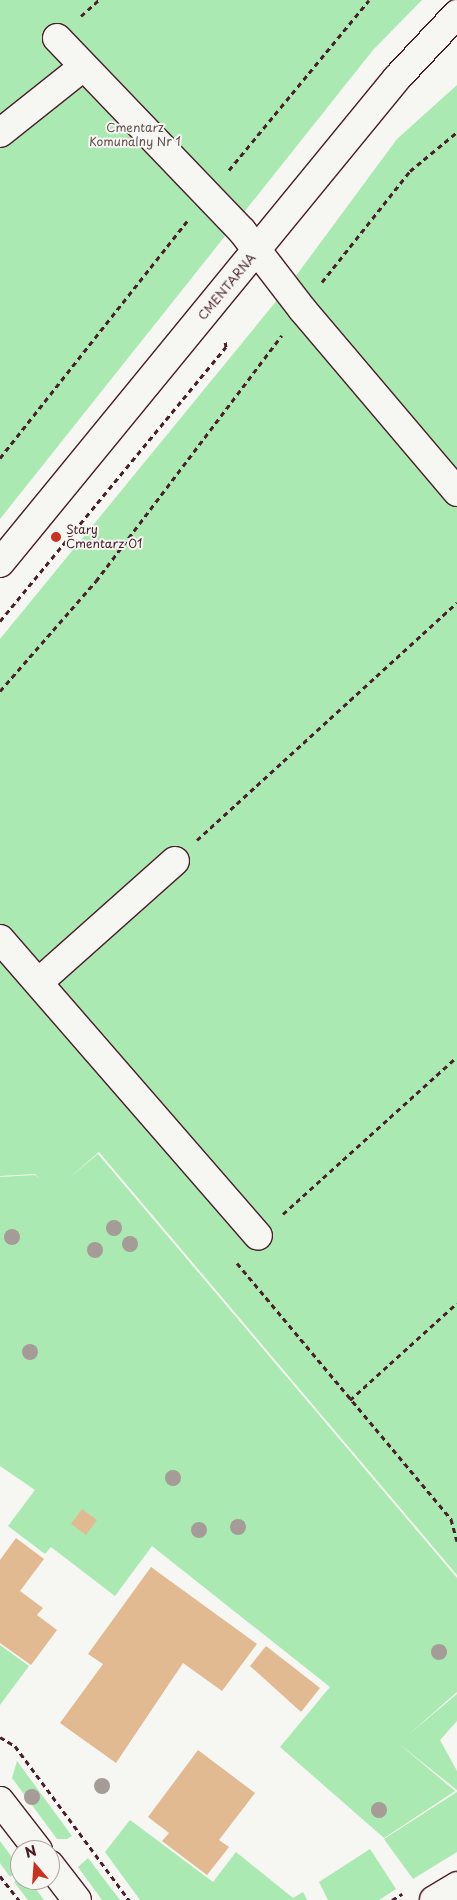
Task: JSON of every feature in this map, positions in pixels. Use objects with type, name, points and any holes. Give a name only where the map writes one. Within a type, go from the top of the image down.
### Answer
[{"type":"street","name":"CMENTARNA","points":[[0,563],[398,78],[457,14]]},
{"type":"street","points":[[57,38],[258,249],[302,308],[457,492]]},
{"type":"street","points":[[0,133],[83,67]]},
{"type":"street","points":[[39,982],[175,861]]},
{"type":"street","points":[[0,939],[258,1236]]},
{"type":"street","points":[[0,1801],[30,1840]]},
{"type":"street","points":[[60,1878],[77,1900]]},
{"type":"street","points":[[434,1900],[457,1886]]},
{"type":"path","points":[[0,458],[206,196],[369,0]]},
{"type":"path","points":[[0,691],[96,581],[302,308],[410,171],[457,132]]},
{"type":"path","points":[[175,861],[457,603]]},
{"type":"path","points":[[457,1057],[232,1258],[451,1519],[457,1540]]},
{"type":"path","points":[[350,1400],[457,1303]]},
{"type":"path","points":[[0,1737],[15,1746],[129,1900]]},
{"type":"path","points":[[0,1876],[19,1900]]},
{"type":"green space","name":"Cmentarz Komunalny Nr 1","points":[[0,0],[422,0],[373,50],[0,519]]},
{"type":"green space","points":[[457,85],[457,1575],[99,1152],[68,1179],[98,1154],[457,1578],[457,1692],[408,1735],[457,1694],[457,1721],[440,1740],[457,1771],[457,1790],[398,1743],[455,1791],[384,1838],[280,1747],[330,1687],[152,1546],[115,1596],[51,1547],[45,1554],[8,1526],[35,1490],[0,1466],[0,1177],[35,1175],[40,1179],[35,1174],[0,1176],[0,639],[287,288],[397,139]]},
{"type":"green space","points":[[0,1645],[29,1666],[0,1705]]},
{"type":"green space","points":[[17,1761],[72,1836],[67,1839],[57,1839],[12,1778]]},
{"type":"green space","points":[[457,1792],[457,1852],[413,1879],[384,1839]]},
{"type":"green space","points":[[130,1820],[213,1882],[236,1852],[293,1898],[303,1892],[307,1900],[140,1900],[105,1852]]},
{"type":"green space","points":[[0,1841],[10,1854],[10,1877],[0,1863]]},
{"type":"green space","points":[[370,1849],[396,1889],[379,1900],[328,1900],[319,1882]]},
{"type":"green space","points":[[88,1858],[120,1900],[102,1900],[78,1867]]},
{"type":"green space","points":[[20,1890],[36,1890],[44,1900],[28,1900]]},
{"type":"building","points":[[82,1509],[97,1520],[86,1535],[71,1524]]},
{"type":"building","points":[[16,1538],[44,1559],[20,1591],[43,1608],[37,1615],[57,1630],[31,1665],[0,1643],[0,1560]]},
{"type":"building","points":[[151,1567],[257,1644],[222,1691],[183,1663],[116,1763],[60,1723],[103,1664],[88,1654]]},
{"type":"building","points":[[266,1646],[320,1688],[301,1712],[250,1666]]},
{"type":"building","points":[[198,1750],[255,1793],[219,1840],[229,1847],[207,1875],[162,1841],[169,1833],[148,1817]]},
{"type":"place","name":"Stary Cmentarz 01","points":[[56,537]]}]
